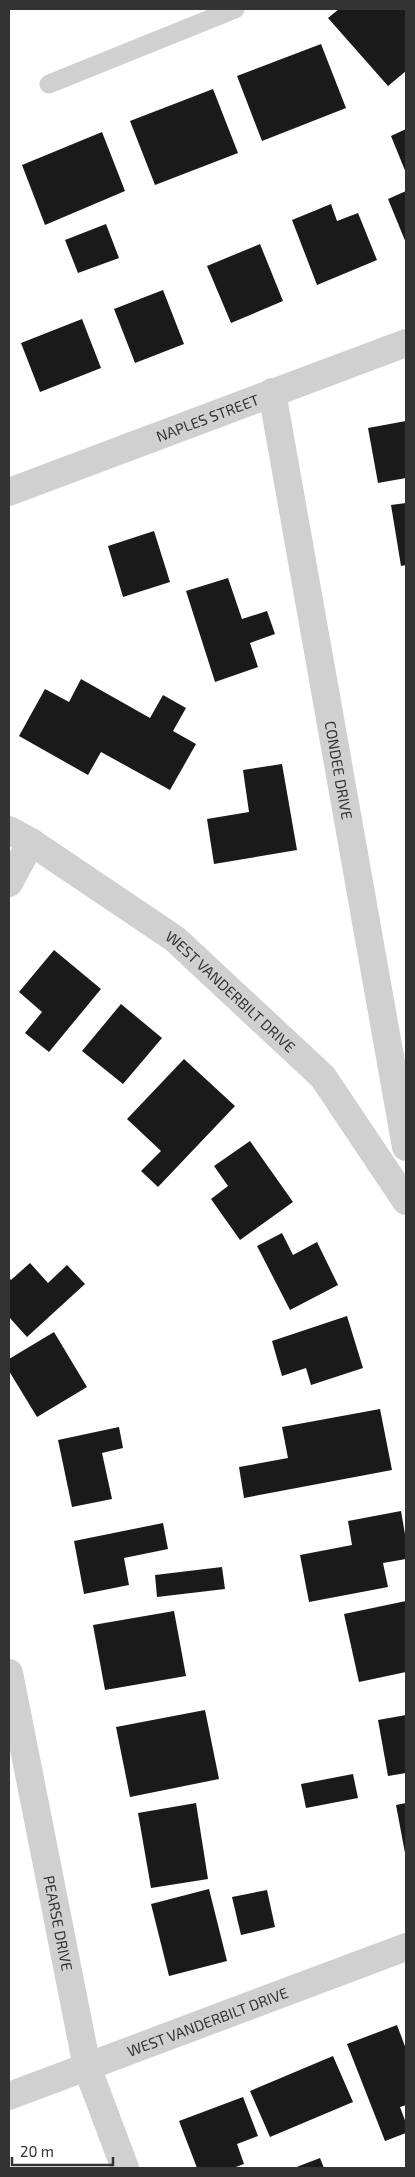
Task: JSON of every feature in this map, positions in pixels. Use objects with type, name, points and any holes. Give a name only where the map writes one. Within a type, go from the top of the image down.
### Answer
[{"type":"street","name":"NAPLES STREET","points":[[9,492],[406,343]]},
{"type":"street","name":"CONDEE DRIVE","points":[[272,392],[406,1147]]},
{"type":"street","points":[[9,883],[20,836]]},
{"type":"street","name":"WEST VANDERBILT DRIVE","points":[[20,836],[175,939],[323,1077],[406,1201]]},
{"type":"street","name":"PEARSE DRIVE","points":[[9,1672],[87,2067],[125,2168]]},
{"type":"street","name":"WEST VANDERBILT DRIVE","points":[[9,2096],[406,1947]]},
{"type":"lane","points":[[49,84],[235,9]]},
{"type":"building","points":[[339,9],[406,9],[406,71],[388,86],[328,18]]},
{"type":"building","points":[[321,44],[346,108],[262,141],[237,76]]},
{"type":"building","points":[[213,89],[238,153],[155,185],[130,121]]},
{"type":"building","points":[[406,129],[406,173],[391,136]]},
{"type":"building","points":[[102,132],[125,191],[45,225],[22,165]]},
{"type":"building","points":[[406,191],[406,243],[388,199]]},
{"type":"building","points":[[331,204],[337,221],[358,213],[377,260],[317,285],[292,220]]},
{"type":"building","points":[[106,224],[119,258],[78,273],[65,240]]},
{"type":"building","points":[[260,244],[283,301],[231,323],[207,266]]},
{"type":"building","points":[[163,290],[184,344],[135,363],[114,309]]},
{"type":"building","points":[[82,319],[101,368],[40,392],[21,343]]},
{"type":"building","points":[[406,421],[406,478],[378,483],[368,428]]},
{"type":"building","points":[[406,503],[406,565],[401,566],[391,505]]},
{"type":"building","points":[[154,531],[170,582],[123,597],[108,546]]},
{"type":"building","points":[[228,578],[242,619],[267,611],[275,634],[250,643],[258,667],[215,682],[186,591]]},
{"type":"building","points":[[81,679],[150,718],[163,695],[186,708],[173,731],[196,744],[170,790],[101,752],[88,775],[19,736],[45,689],[69,702]]},
{"type":"building","points":[[282,764],[297,850],[214,864],[207,819],[249,812],[243,770]]},
{"type":"building","points":[[54,950],[101,989],[49,1052],[25,1033],[42,1012],[19,992]]},
{"type":"building","points":[[121,1004],[162,1038],[123,1084],[82,1051]]},
{"type":"building","points":[[184,1059],[235,1106],[158,1187],[141,1171],[161,1151],[127,1119]]},
{"type":"building","points":[[250,1141],[293,1202],[240,1240],[211,1199],[228,1186],[214,1166]]},
{"type":"building","points":[[282,1233],[293,1255],[317,1242],[338,1285],[290,1310],[257,1246]]},
{"type":"building","points":[[30,1263],[48,1283],[67,1265],[85,1284],[27,1337],[9,1317],[9,1278],[11,1280]]},
{"type":"building","points":[[347,1316],[363,1368],[311,1385],[306,1368],[282,1376],[272,1341]]},
{"type":"building","points":[[54,1332],[87,1387],[37,1417],[9,1371],[9,1359]]},
{"type":"building","points":[[380,1409],[392,1470],[244,1498],[239,1467],[288,1458],[282,1427]]},
{"type":"building","points":[[119,1427],[123,1448],[102,1453],[112,1499],[72,1507],[58,1440]]},
{"type":"building","points":[[401,1511],[406,1540],[406,1559],[383,1563],[388,1587],[309,1602],[300,1555],[352,1545],[348,1521]]},
{"type":"building","points":[[163,1523],[168,1549],[124,1558],[129,1585],[84,1594],[74,1541]]},
{"type":"building","points":[[222,1567],[225,1589],[157,1597],[155,1575]]},
{"type":"building","points":[[406,1601],[406,1672],[359,1682],[344,1614]]},
{"type":"building","points":[[174,1611],[186,1676],[105,1690],[93,1625]]},
{"type":"building","points":[[205,1710],[219,1779],[130,1797],[116,1727]]},
{"type":"building","points":[[406,1715],[406,1773],[388,1776],[378,1720]]},
{"type":"building","points":[[353,1774],[358,1798],[306,1808],[301,1784]]},
{"type":"building","points":[[196,1803],[208,1879],[151,1888],[138,1813]]},
{"type":"building","points":[[406,1803],[406,1853],[405,1853],[396,1805]]},
{"type":"building","points":[[209,1889],[227,1961],[169,1976],[151,1904]]},
{"type":"building","points":[[267,1890],[275,1927],[241,1935],[232,1897]]},
{"type":"building","points":[[397,2025],[406,2049],[406,2105],[400,2107],[406,2123],[406,2133],[385,2141],[347,2044]]},
{"type":"building","points":[[333,2056],[353,2102],[270,2137],[250,2091]]},
{"type":"building","points":[[243,2097],[258,2136],[237,2144],[244,2164],[233,2168],[197,2168],[179,2121]]},
{"type":"building","points":[[320,2158],[324,2168],[294,2168]]}]
